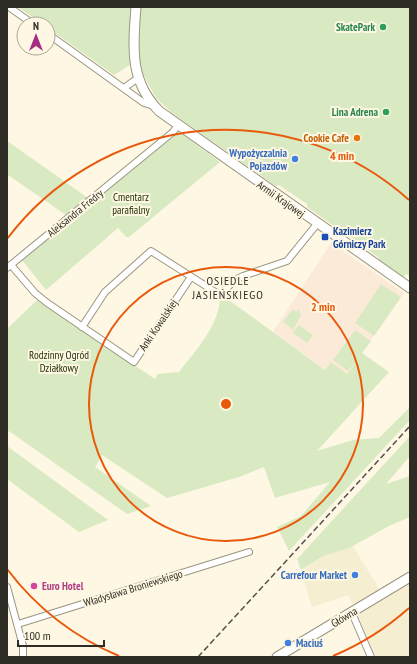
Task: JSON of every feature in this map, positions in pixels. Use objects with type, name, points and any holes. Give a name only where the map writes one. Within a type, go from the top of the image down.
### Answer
[{"type":"street","points":[[9,7],[22,16]]},
{"type":"street","name":"Armii Krajowej","points":[[136,7],[134,57],[138,78],[144,91],[155,106],[178,125],[410,288]]},
{"type":"street","points":[[56,40],[144,103],[155,106]]},
{"type":"street","points":[[124,88],[138,78]]},
{"type":"street","name":"Aleksandra Fredry","points":[[9,267],[173,132],[178,125]]},
{"type":"street","points":[[82,326],[105,292],[151,251],[216,294],[223,294],[235,280],[287,261],[317,224]]},
{"type":"street","name":"Anki Kowalskiej","points":[[9,267],[35,293],[134,362],[191,277]]},
{"type":"street","name":"Władysława Broniewskiego","points":[[18,624],[249,552]]},
{"type":"street","name":"Główna","points":[[277,657],[410,577]]},
{"type":"street","points":[[7,587],[18,624],[23,646],[23,657]]},
{"type":"street","points":[[352,612],[371,657]]},
{"type":"shaded area","points":[[331,243],[404,293],[347,374],[326,370],[273,332]]},
{"type":"shaded area","points":[[352,545],[380,590],[354,606],[348,595],[312,607],[301,571],[323,556]]},
{"type":"shaded area","points":[[410,583],[410,656],[376,657],[357,614],[380,602]]},
{"type":"green space","points":[[18,7],[132,7],[129,40],[130,65],[114,75],[56,34],[56,16],[31,16]]},
{"type":"green space","points":[[140,7],[410,7],[410,276],[406,274],[403,278],[380,262],[378,257],[307,207],[307,204],[279,185],[276,186],[173,114],[156,98],[142,72],[137,57]]},
{"type":"green space","name":"Cmentarz parafialny","points":[[178,133],[181,133],[220,162],[129,237],[126,237],[118,228],[46,290],[22,260]]},
{"type":"green space","points":[[7,141],[88,198],[66,215],[8,175]]},
{"type":"green space","points":[[381,284],[401,297],[374,336],[355,323]]},
{"type":"green space","name":"Rodzinny Ogród Działkowy","points":[[226,298],[325,370],[331,362],[347,374],[359,358],[348,371],[333,360],[355,330],[371,341],[362,353],[389,372],[317,451],[353,440],[379,438],[410,407],[410,420],[289,551],[277,527],[301,516],[330,482],[275,498],[264,467],[239,477],[167,498],[102,455],[95,467],[151,506],[127,514],[9,431],[7,434],[7,329],[37,300],[155,379],[158,374],[179,372],[205,338],[215,320],[220,300]]},
{"type":"green space","points":[[293,309],[296,312],[299,309],[301,315],[293,330],[283,322]]},
{"type":"green space","points":[[299,325],[313,335],[307,343],[293,333]]},
{"type":"green space","points":[[410,436],[410,456],[386,484],[410,476],[410,517],[391,525],[349,548],[323,556],[301,570],[297,559]]},
{"type":"green space","points":[[7,446],[108,520],[79,532],[7,479]]},
{"type":"railway","points":[[198,657],[410,426]]},
{"type":"place","name":"SkatePark","points":[[383,27]]},
{"type":"place","name":"Lina Adrena","points":[[386,112]]},
{"type":"place","name":"Cookie Cafe","points":[[357,138]]},
{"type":"place","name":"Wypożyczalnia Pojazdów","points":[[295,159]]},
{"type":"place","name":"Kazimierz Górniczy Park","points":[[325,237]]},
{"type":"place","name":"Carrefour Market","points":[[355,575]]},
{"type":"place","name":"Euro Hotel","points":[[34,586]]},
{"type":"place","name":"Maciuś","points":[[288,643]]},
{"type":"district","name":"OSIEDLE JASIEŃSKIEGO","points":[[228,288]]}]
